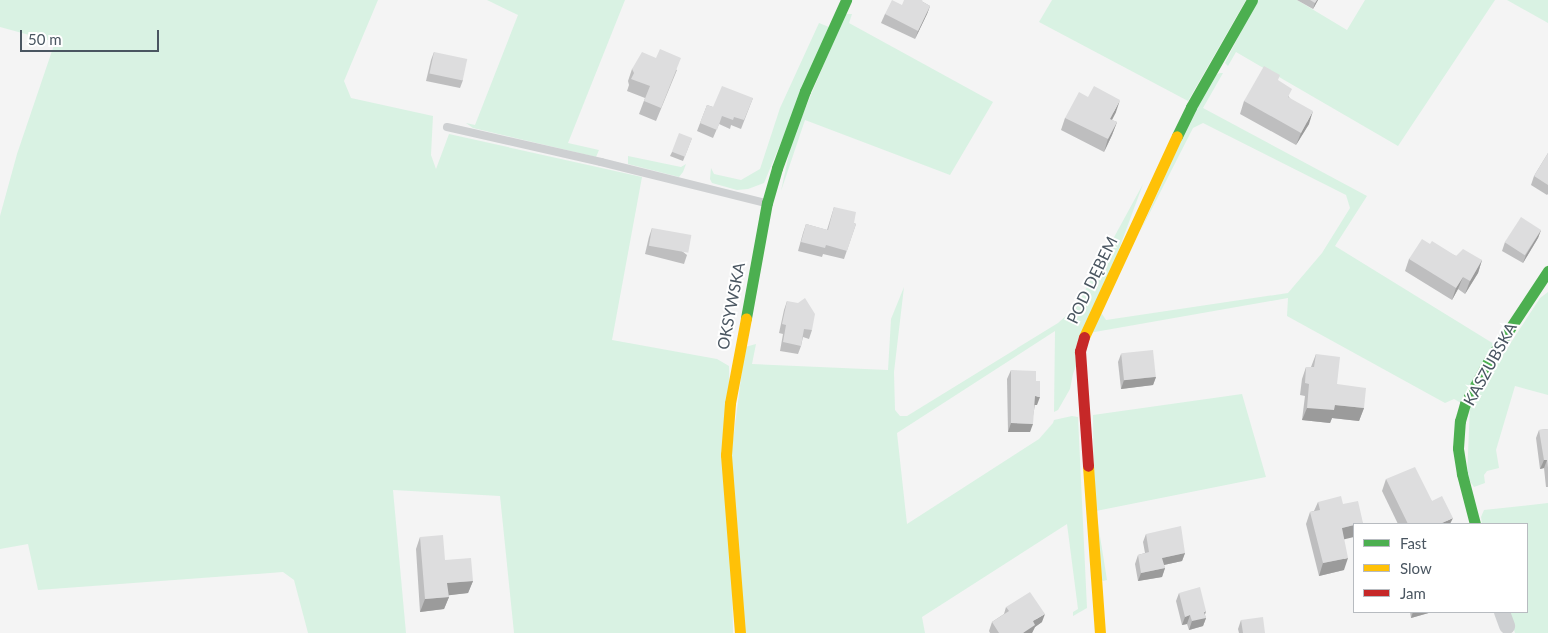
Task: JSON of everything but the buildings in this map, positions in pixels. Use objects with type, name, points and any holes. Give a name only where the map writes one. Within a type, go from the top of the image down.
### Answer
[{"type":"street","name":"OKSYWSKA","points":[[740,633],[726,455],[727,427],[736,365],[767,203],[791,127],[846,0]]},
{"type":"street","name":"POD DĘBEM","points":[[1100,633],[1080,351],[1082,340],[1191,106],[1252,0]]},
{"type":"street","name":"KASZUBSKA","points":[[1475,523],[1462,474],[1458,448],[1460,421],[1465,404],[1489,360],[1548,271]]},
{"type":"lane","points":[[447,127],[601,162],[767,203]]},
{"type":"green space","points":[[0,0],[378,0],[344,81],[351,98],[433,116],[431,155],[436,169],[449,134],[642,177],[612,340],[717,359],[729,366],[733,633],[514,633],[500,496],[393,490],[406,633],[308,633],[294,580],[283,572],[38,590],[28,544],[0,549],[0,216],[17,154],[55,42],[0,27]]},
{"type":"green space","points":[[487,0],[625,0],[568,143],[599,150],[596,157],[473,128],[466,123],[475,125],[518,15]]},
{"type":"green space","points":[[1052,0],[1246,0],[1188,101],[1039,22]]},
{"type":"green space","points":[[1257,0],[1297,0],[1347,30],[1365,0],[1495,0],[1398,146],[1236,52],[1228,66],[1225,63]]},
{"type":"green space","points":[[1507,0],[1548,0],[1548,23]]},
{"type":"green space","points":[[845,14],[852,14],[849,23],[993,102],[950,175],[805,120],[781,191],[792,140]]},
{"type":"green space","points":[[819,23],[829,27],[764,183],[748,189],[737,190],[712,183],[710,179],[711,168],[714,174],[741,180],[760,169],[780,108]]},
{"type":"green space","points":[[1223,73],[1203,108],[1367,196],[1335,246],[1494,344],[1461,403],[1454,399],[1445,403],[1287,316],[1288,298],[1089,333],[1100,311],[1106,320],[1288,293],[1322,253],[1350,208],[1346,195],[1203,123],[1193,128],[1140,232],[1190,121],[1215,75]]},
{"type":"green space","points":[[628,156],[681,167],[686,164],[679,177],[628,164]]},
{"type":"green space","points":[[1143,184],[1073,374],[1070,389],[1058,410],[1054,412],[1055,331],[897,433],[907,524],[1039,439],[1054,420],[1072,416],[1078,417],[1087,608],[1073,616],[1073,612],[1078,609],[1067,524],[922,617],[925,633],[745,633],[731,456],[745,347],[756,344],[752,364],[888,370],[891,319],[904,287],[894,372],[895,410],[900,416],[907,416],[1058,323],[1076,307]]},
{"type":"green space","points":[[1548,292],[1548,395],[1515,386],[1496,450],[1499,468],[1487,471],[1484,475],[1485,483],[1474,487],[1467,477],[1470,405],[1540,298]]},
{"type":"green space","points":[[1242,394],[1266,477],[1096,511],[1107,580],[1103,581],[1100,578],[1097,560],[1094,512],[1093,415]]},
{"type":"green space","points":[[1548,503],[1548,633],[1515,633],[1508,613],[1528,613],[1528,523],[1482,523],[1481,517],[1484,510]]},
{"type":"traffic: fast","points":[[746,318],[767,203],[777,168],[805,91],[846,0]]},
{"type":"traffic: fast","points":[[1177,136],[1191,107],[1252,0]]},
{"type":"traffic: fast","points":[[1475,523],[1462,474],[1458,448],[1460,421],[1465,404],[1489,360],[1548,271]]},
{"type":"traffic: slow","points":[[1084,337],[1177,136]]},
{"type":"traffic: slow","points":[[740,633],[726,455],[730,403],[746,318]]},
{"type":"traffic: slow","points":[[1088,466],[1100,633]]},
{"type":"traffic: jam","points":[[1084,337],[1080,351],[1088,466]]}]
